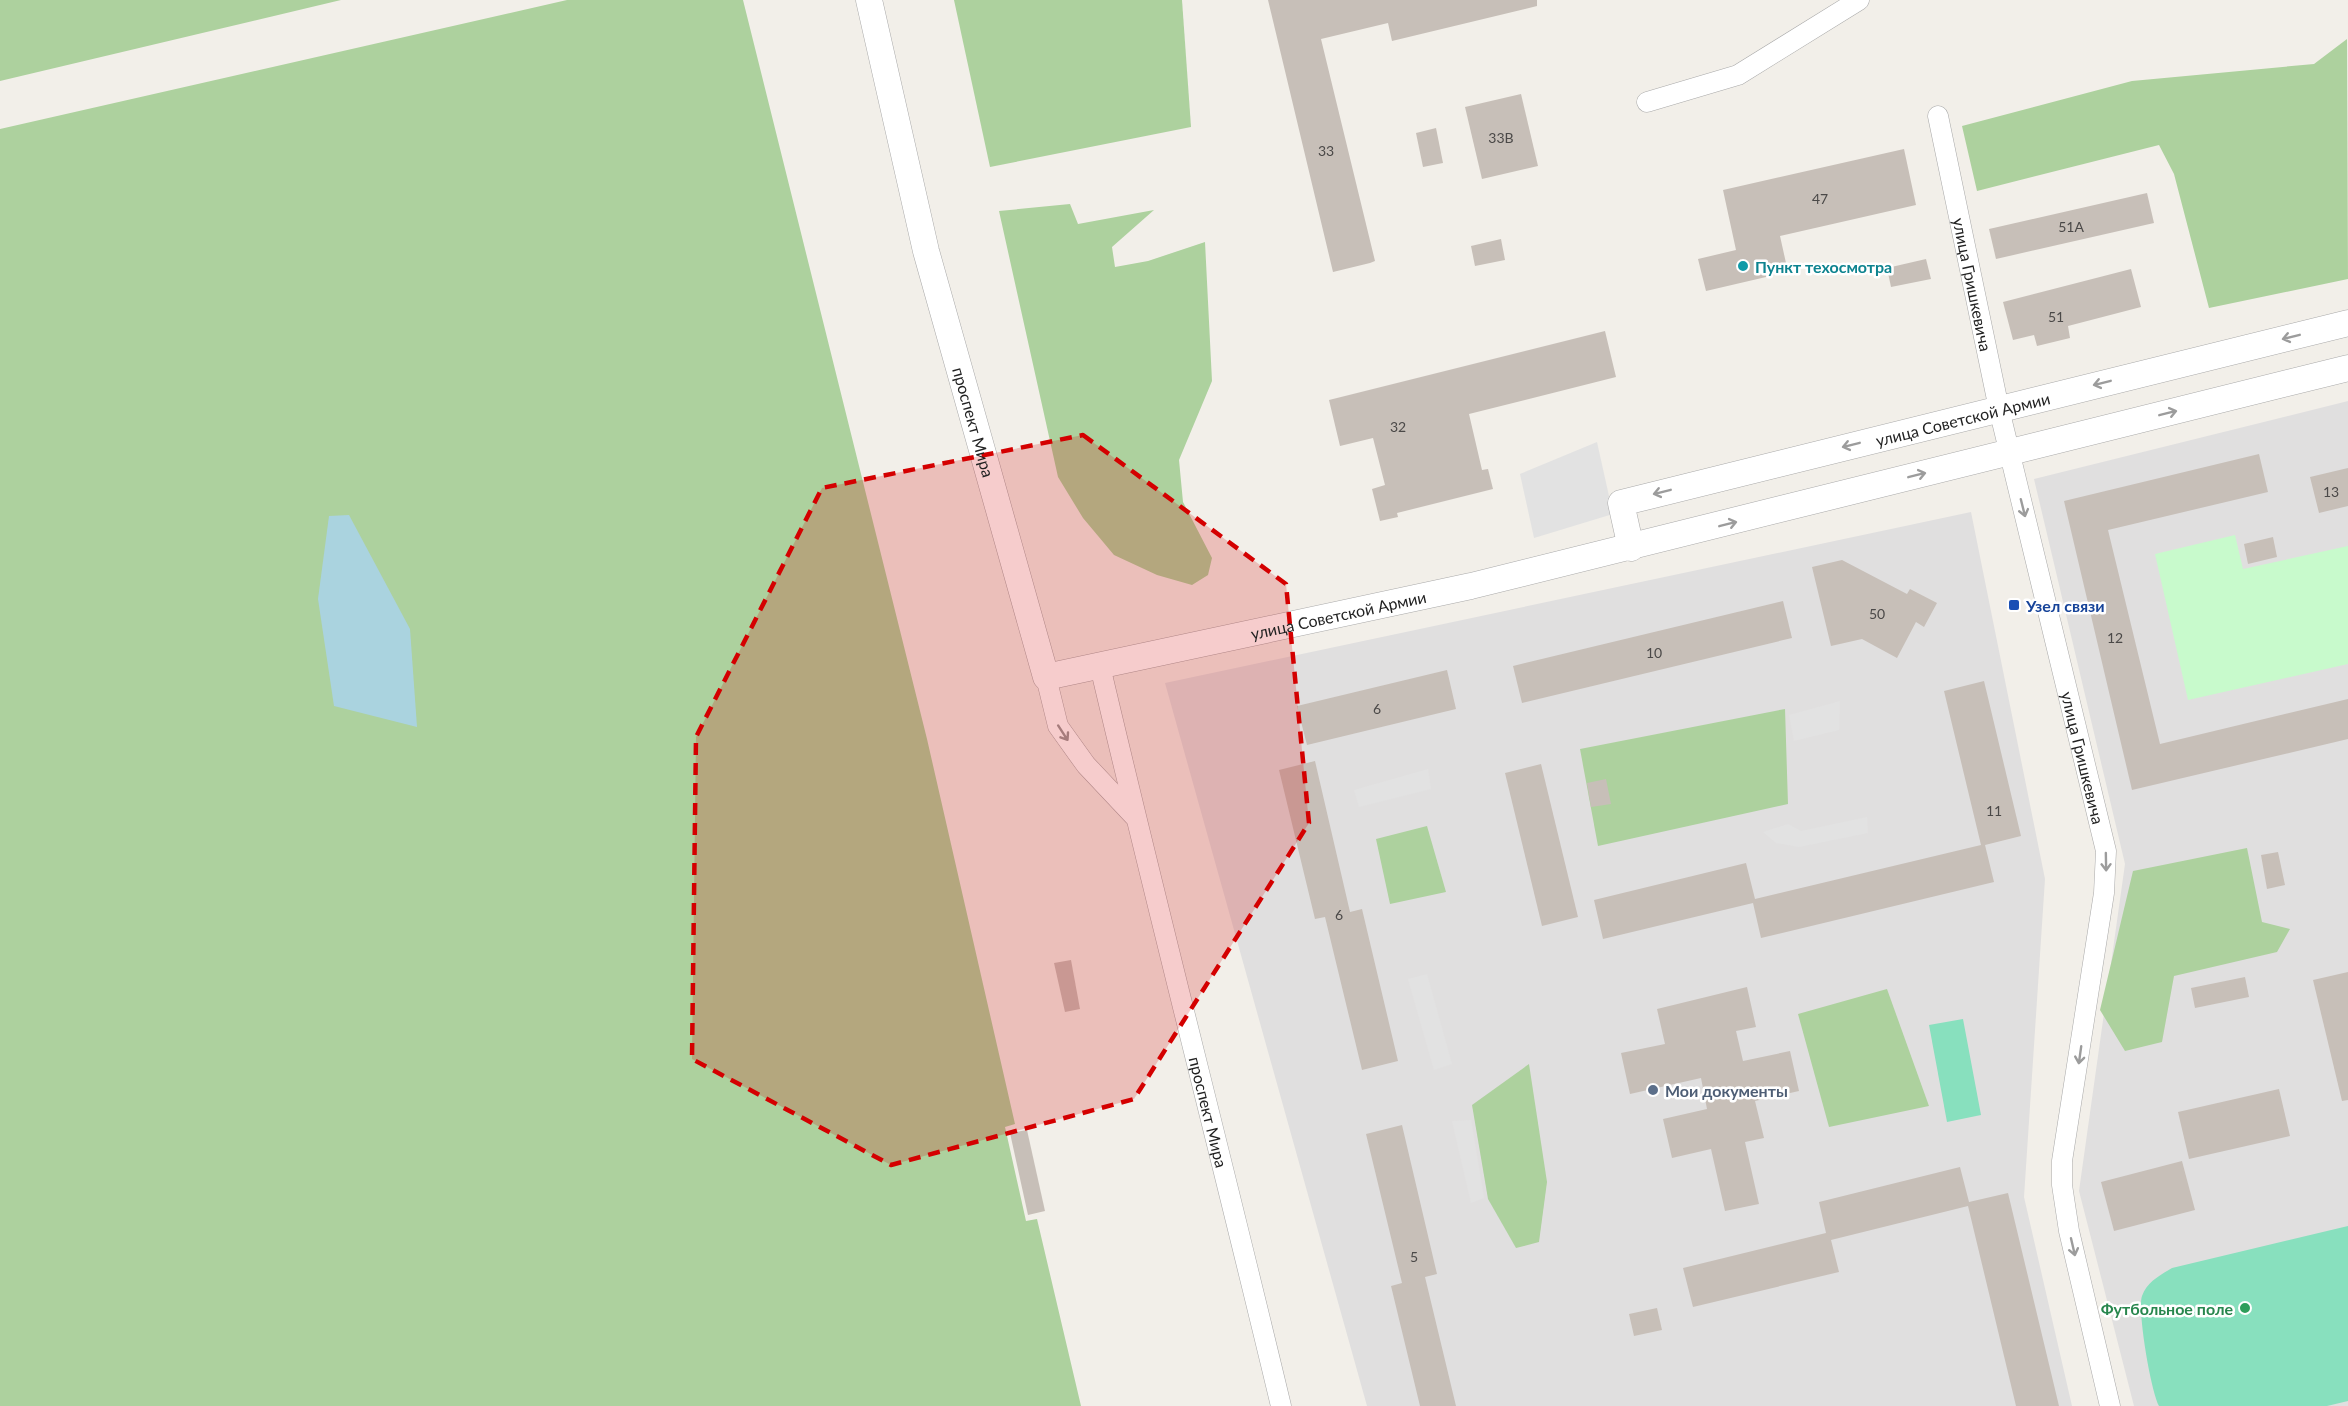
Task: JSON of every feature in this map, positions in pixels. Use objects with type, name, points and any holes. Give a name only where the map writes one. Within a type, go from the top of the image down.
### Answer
[{"type":"street","name":"проспект Мира","points":[[869,0],[926,251],[1058,726],[1086,765],[1136,818]]},
{"type":"street","points":[[1647,102],[1738,75],[1859,0]]},
{"type":"street","name":"улица Гришкевича","points":[[1938,116],[1999,409],[2106,851],[2104,893],[2076,1085],[2062,1161],[2062,1185],[2069,1231],[2110,1406]]},
{"type":"street","name":"улица Советской Армии","points":[[1631,548],[1621,503],[2348,323]]},
{"type":"street","name":"улица Советской Армии","points":[[1046,677],[1471,586],[2348,368]]},
{"type":"street","name":"проспект Мира","points":[[1100,666],[1281,1406]]},
{"type":"highlighted area","points":[[1083,435],[1286,584],[1309,823],[1134,1099],[891,1165],[692,1059],[696,737],[822,488]]},
{"type":"shaded area","points":[[2348,401],[2348,1406],[2134,1406],[2079,1191],[2125,864],[2034,479]]},
{"type":"shaded area","points":[[1597,442],[1613,514],[1534,538],[1520,474]]},
{"type":"shaded area","points":[[1971,512],[2045,879],[2024,1197],[2072,1406],[1367,1406],[1165,683]]},
{"type":"shaded area","points":[[1840,701],[1839,730],[1794,741],[1789,715]]},
{"type":"shaded area","points":[[1428,769],[1431,789],[1359,807],[1354,790]]},
{"type":"shaded area","points":[[1867,817],[1868,833],[1799,847],[1776,843],[1763,832],[1788,824],[1801,831]]},
{"type":"shaded area","points":[[1427,974],[1452,1064],[1434,1070],[1408,979]]},
{"type":"shaded area","points":[[1471,1120],[1484,1198],[1471,1203],[1452,1121]]},
{"type":"green space","points":[[0,0],[341,0],[0,81]]},
{"type":"green space","points":[[567,0],[743,0],[927,739],[1015,1124],[1005,1127],[1026,1221],[1037,1219],[1081,1406],[0,1406],[0,129]]},
{"type":"green space","points":[[954,0],[1182,0],[1191,127],[990,167]]},
{"type":"green space","points":[[2347,39],[2348,279],[2209,308],[2174,174],[2159,145],[1977,191],[1962,126],[2132,81],[2314,64]]},
{"type":"green space","points":[[1070,204],[1078,224],[1154,210],[1112,247],[1115,267],[1148,261],[1205,242],[1212,381],[1179,460],[1183,502],[1212,558],[1208,575],[1192,585],[1157,575],[1114,555],[1083,518],[1058,477],[999,211]]},
{"type":"green space","points":[[2235,535],[2243,569],[2348,546],[2348,664],[2188,700],[2155,554]]},
{"type":"green space","points":[[1785,709],[1788,804],[1598,846],[1580,749]]},
{"type":"green space","points":[[1427,826],[1446,892],[1390,904],[1376,839]]},
{"type":"green space","points":[[2247,848],[2262,922],[2290,929],[2277,952],[2174,976],[2162,1042],[2125,1051],[2100,1010],[2133,871]]},
{"type":"green space","points":[[1887,989],[1929,1106],[1829,1127],[1798,1014]]},
{"type":"green space","points":[[1963,1019],[1981,1115],[1947,1122],[1929,1025]]},
{"type":"green space","points":[[1529,1064],[1547,1182],[1539,1242],[1516,1248],[1488,1199],[1472,1105]]},
{"type":"green space","name":"Футбольное поле","points":[[2348,1226],[2348,1401],[2327,1406],[2159,1406],[2149,1369],[2141,1317],[2142,1296],[2150,1283],[2172,1268]]},
{"type":"water","points":[[349,515],[410,629],[417,727],[334,706],[318,599],[329,516]]},
{"type":"building","points":[[1268,0],[1537,0],[1537,6],[1392,41],[1388,23],[1321,39],[1375,261],[1370,263],[1333,272]]},
{"type":"building","points":[[1521,94],[1538,166],[1482,179],[1465,107]]},
{"type":"building","points":[[1436,128],[1443,163],[1423,167],[1416,133]]},
{"type":"building","points":[[1904,149],[1916,205],[1780,236],[1788,272],[1706,291],[1698,259],[1736,250],[1723,190]]},
{"type":"building","points":[[2147,193],[2154,223],[1996,259],[1989,229]]},
{"type":"building","points":[[1501,239],[1505,260],[1475,266],[1471,246]]},
{"type":"building","points":[[1926,259],[1931,279],[1891,287],[1887,268]]},
{"type":"building","points":[[2131,269],[2141,307],[2068,326],[2070,338],[2037,346],[2034,335],[2013,340],[2003,302]]},
{"type":"building","points":[[1605,331],[1616,377],[1469,414],[1482,470],[1488,469],[1493,489],[1397,513],[1398,517],[1380,521],[1372,489],[1385,485],[1373,438],[1340,446],[1329,400]]},
{"type":"building","points":[[2259,454],[2268,492],[2108,530],[2160,744],[2348,699],[2348,739],[2132,790],[2064,501]]},
{"type":"building","points":[[2348,468],[2348,506],[2319,513],[2310,477]]},
{"type":"building","points":[[2273,537],[2277,557],[2248,564],[2244,544]]},
{"type":"building","points":[[1842,560],[1907,594],[1910,589],[1937,603],[1924,627],[1916,622],[1897,658],[1862,639],[1831,646],[1812,567]]},
{"type":"building","points":[[1783,601],[1792,638],[1522,703],[1513,666]]},
{"type":"building","points":[[1447,670],[1456,709],[1307,745],[1297,706]]},
{"type":"building","points":[[1984,681],[2021,836],[1985,845],[1994,882],[1761,938],[1753,903],[1603,939],[1594,900],[1746,863],[1755,899],[1981,845],[1944,691]]},
{"type":"building","points":[[1315,761],[1350,912],[1362,909],[1398,1061],[1362,1070],[1325,917],[1315,919],[1279,770]]},
{"type":"building","points":[[1541,764],[1578,917],[1542,926],[1505,773]]},
{"type":"building","points":[[1606,779],[1611,804],[1591,807],[1587,783]]},
{"type":"building","points":[[2278,852],[2285,885],[2267,889],[2261,855]]},
{"type":"building","points":[[1071,960],[1080,1009],[1065,1012],[1054,963]]},
{"type":"building","points":[[2348,972],[2348,1100],[2342,1101],[2313,980]]},
{"type":"building","points":[[2245,977],[2249,997],[2195,1008],[2191,988]]},
{"type":"building","points":[[1747,987],[1756,1027],[1736,1031],[1743,1061],[1790,1051],[1799,1091],[1755,1101],[1764,1138],[1745,1142],[1759,1204],[1725,1211],[1711,1149],[1672,1158],[1663,1119],[1707,1109],[1701,1078],[1630,1094],[1621,1053],[1665,1044],[1657,1009]]},
{"type":"building","points":[[2279,1089],[2290,1136],[2189,1159],[2178,1112]]},
{"type":"building","points":[[1402,1125],[1437,1274],[1425,1277],[1456,1406],[1420,1406],[1391,1286],[1402,1283],[1366,1134]]},
{"type":"building","points":[[1027,1130],[1045,1211],[1028,1215],[1010,1133]]},
{"type":"building","points":[[2182,1161],[2195,1210],[2114,1231],[2101,1182]]},
{"type":"building","points":[[1960,1167],[1969,1202],[2008,1193],[2059,1406],[2016,1406],[1968,1206],[1831,1240],[1839,1272],[1693,1307],[1683,1268],[1826,1233],[1819,1202]]},
{"type":"building","points":[[1657,1308],[1662,1330],[1634,1336],[1629,1314]]},
{"type":"place","name":"Пункт техосмотра","points":[[1743,266]]},
{"type":"place","name":"Узел связи","points":[[2014,605]]},
{"type":"place","name":"Мои документы","points":[[1653,1090]]},
{"type":"place","name":"Футбольное поле","points":[[2245,1308]]}]
